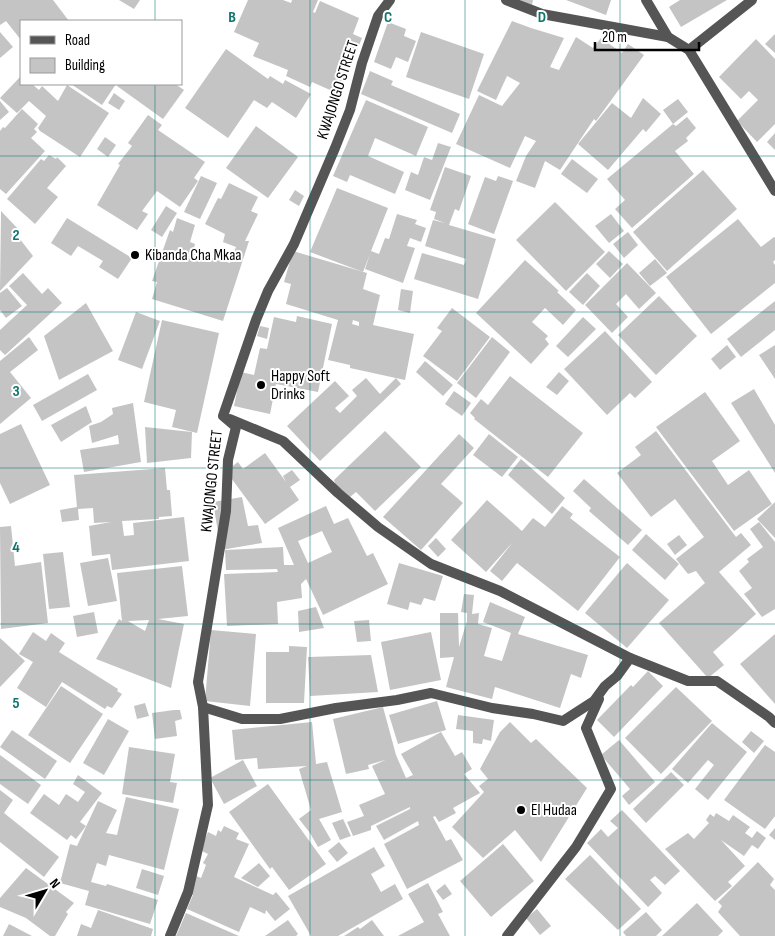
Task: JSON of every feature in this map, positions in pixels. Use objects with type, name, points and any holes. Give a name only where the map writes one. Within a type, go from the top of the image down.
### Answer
[{"type":"street","name":"KWAJONGO STREET","points":[[170,936],[188,892],[208,805],[203,706],[198,682],[226,511],[228,460],[236,427],[223,416],[268,291],[294,244],[350,110],[362,64],[378,16],[390,0]]},
{"type":"street","points":[[506,0],[542,14],[668,37],[689,50],[775,191]]},
{"type":"street","points":[[646,0],[668,37]]},
{"type":"street","points":[[689,50],[752,0]]},
{"type":"street","points":[[223,416],[283,441],[338,493],[378,527],[431,564],[500,591],[630,658],[688,682],[716,681],[775,723]]},
{"type":"street","points":[[203,706],[242,719],[280,719],[431,693],[492,708],[533,714],[562,721],[594,701],[605,686],[617,676],[630,658]]},
{"type":"street","points":[[507,936],[576,847],[611,789],[586,728],[605,686]]},
{"type":"building","points":[[0,0],[53,0],[68,20],[20,20],[20,39],[6,21],[0,25]]},
{"type":"building","points":[[119,0],[140,0],[134,9]]},
{"type":"building","points":[[248,0],[283,0],[291,3],[292,0],[318,0],[313,12],[315,13],[320,1],[359,18],[353,34],[362,38],[339,94],[312,82],[310,87],[286,76],[288,70],[253,56],[259,43],[234,32]]},
{"type":"building","points":[[520,0],[533,0],[532,5]]},
{"type":"building","points":[[566,0],[611,0],[606,15]]},
{"type":"building","points":[[680,0],[727,0],[681,27],[669,7]]},
{"type":"building","points":[[512,21],[564,38],[550,67],[559,70],[576,37],[593,48],[601,38],[622,53],[628,44],[644,55],[596,121],[594,119],[560,170],[545,161],[535,188],[516,181],[526,156],[536,141],[525,136],[510,168],[456,144],[479,95],[502,106],[520,83],[507,76],[496,100],[477,91]]},
{"type":"building","points":[[388,22],[406,29],[404,36],[416,41],[408,62],[396,57],[391,69],[374,62]]},
{"type":"building","points":[[0,32],[13,47],[0,58]]},
{"type":"building","points":[[421,32],[484,54],[469,99],[406,77]]},
{"type":"building","points":[[775,34],[775,53],[765,44]]},
{"type":"building","points":[[756,39],[775,59],[775,124],[757,142],[737,121],[758,100],[749,91],[741,99],[719,77]]},
{"type":"building","points":[[226,49],[268,79],[270,76],[283,84],[285,80],[311,94],[296,118],[272,102],[267,108],[254,100],[228,138],[185,108]]},
{"type":"building","points":[[370,71],[393,81],[391,85],[460,114],[452,133],[361,94]]},
{"type":"building","points":[[20,77],[20,85],[33,85],[39,90],[42,86],[58,101],[67,85],[109,113],[80,157],[40,131],[38,128],[46,116],[29,101],[17,113],[0,98]]},
{"type":"building","points":[[72,85],[115,85],[102,105]]},
{"type":"building","points":[[176,85],[184,90],[163,119],[117,86]]},
{"type":"building","points":[[114,93],[125,101],[119,110],[108,103]]},
{"type":"building","points":[[643,98],[661,114],[646,132],[643,129],[608,170],[578,144],[612,103],[631,118]]},
{"type":"building","points":[[678,99],[688,112],[673,124],[663,110]]},
{"type":"building","points":[[366,100],[428,127],[416,156],[375,138],[368,156],[404,172],[395,194],[350,175],[347,182],[333,176]]},
{"type":"building","points":[[0,101],[9,112],[0,120]]},
{"type":"building","points":[[22,109],[38,124],[34,129],[37,132],[31,138],[45,151],[6,194],[0,189],[0,131]]},
{"type":"building","points":[[148,115],[162,125],[158,130],[205,162],[194,178],[198,181],[180,207],[157,191],[142,211],[148,214],[137,230],[97,205],[120,165],[118,164],[132,146],[128,143]]},
{"type":"building","points":[[687,117],[696,128],[686,138],[688,141],[675,151],[694,174],[632,228],[615,209],[625,200],[607,179],[673,124],[676,126]]},
{"type":"building","points":[[256,126],[298,157],[268,198],[226,168]]},
{"type":"building","points":[[775,133],[775,150],[767,142]]},
{"type":"building","points":[[105,137],[116,145],[108,157],[97,149]]},
{"type":"building","points":[[438,143],[451,147],[430,200],[405,190],[411,172],[418,175],[424,157],[432,160]]},
{"type":"building","points":[[49,155],[56,159],[57,157],[66,166],[47,188],[58,197],[35,224],[7,199],[41,159],[44,161]]},
{"type":"building","points":[[572,159],[598,179],[587,193],[561,174]]},
{"type":"building","points":[[445,167],[471,176],[459,211],[455,209],[449,225],[496,239],[478,299],[414,279],[422,253],[464,265],[466,259],[425,246],[433,220],[445,223],[434,219],[436,212],[430,210]]},
{"type":"building","points":[[703,170],[737,209],[667,271],[633,232]]},
{"type":"building","points":[[201,176],[217,183],[200,219],[184,212]]},
{"type":"building","points":[[498,176],[513,181],[494,234],[468,224],[485,177],[496,181]]},
{"type":"building","points":[[229,183],[258,197],[251,211],[258,214],[245,241],[249,241],[223,321],[152,299],[157,282],[152,281],[170,230],[173,232],[177,218],[195,225],[190,242],[195,244],[193,252],[230,263],[236,247],[223,242],[225,234],[205,224],[218,198],[221,199]]},
{"type":"building","points":[[337,188],[388,208],[371,251],[379,254],[385,238],[389,239],[397,214],[417,220],[415,224],[426,228],[421,242],[410,238],[407,246],[415,248],[403,283],[365,269],[370,254],[363,272],[310,252]]},
{"type":"building","points":[[295,190],[304,196],[299,206],[289,200]]},
{"type":"building","points":[[555,202],[605,252],[566,291],[516,240]]},
{"type":"building","points":[[166,206],[177,213],[162,237],[151,230]]},
{"type":"building","points":[[1,211],[19,230],[16,234],[33,256],[0,291]]},
{"type":"building","points":[[611,214],[624,231],[609,243],[595,226]]},
{"type":"building","points":[[67,218],[132,258],[118,279],[99,267],[103,261],[78,246],[71,256],[51,243]]},
{"type":"building","points":[[738,219],[761,247],[775,238],[775,260],[773,262],[775,265],[775,283],[711,334],[666,277]]},
{"type":"building","points":[[628,232],[638,245],[624,258],[613,244]]},
{"type":"building","points":[[293,251],[367,273],[363,289],[380,295],[373,325],[414,334],[405,380],[350,368],[350,365],[328,360],[338,320],[286,304],[291,284],[284,282]],"holes":[[[353,320],[359,322],[359,326],[352,324]]]},
{"type":"building","points":[[609,251],[623,264],[610,278],[596,264]]},
{"type":"building","points":[[655,259],[667,273],[650,286],[639,273]]},
{"type":"building","points":[[525,260],[559,291],[557,292],[576,310],[563,325],[545,308],[532,322],[548,336],[545,339],[549,344],[531,364],[476,313]]},
{"type":"building","points":[[627,263],[656,293],[639,309],[626,294],[616,304],[628,317],[612,333],[585,305]]},
{"type":"building","points":[[23,273],[42,294],[48,288],[62,303],[5,355],[0,350],[0,330],[27,305],[9,286]]},
{"type":"building","points":[[587,273],[600,286],[583,305],[569,292]]},
{"type":"building","points":[[7,288],[22,306],[6,318],[0,310],[0,293]]},
{"type":"building","points":[[401,289],[413,291],[410,313],[398,310]]},
{"type":"building","points":[[659,296],[697,336],[656,375],[618,335]]},
{"type":"building","points":[[775,301],[775,330],[741,357],[727,339]]},
{"type":"building","points":[[86,303],[113,351],[59,380],[44,336]]},
{"type":"building","points":[[452,308],[490,337],[457,381],[423,356],[442,331],[437,328]]},
{"type":"building","points":[[136,312],[160,321],[142,369],[118,360]]},
{"type":"building","points":[[297,316],[332,324],[318,392],[276,384],[270,414],[234,406],[241,372],[254,375],[260,348],[267,349],[274,317],[296,322]]},
{"type":"building","points":[[583,317],[596,329],[568,357],[556,346]]},
{"type":"building","points":[[162,320],[219,333],[197,433],[172,427],[176,410],[144,402]]},
{"type":"building","points":[[260,326],[269,328],[267,339],[257,336]]},
{"type":"building","points":[[605,331],[652,382],[635,398],[630,393],[607,415],[564,369]]},
{"type":"building","points":[[29,337],[38,350],[10,372],[31,398],[0,424],[0,361]]},
{"type":"building","points":[[492,337],[510,352],[476,398],[457,383]]},
{"type":"building","points":[[727,345],[736,357],[720,370],[711,359]]},
{"type":"building","points":[[775,345],[775,379],[759,355]]},
{"type":"building","points":[[425,361],[453,385],[443,396],[416,372]]},
{"type":"building","points":[[559,372],[569,381],[557,395],[546,387]]},
{"type":"building","points":[[88,374],[97,390],[42,421],[33,405]]},
{"type":"building","points":[[510,376],[583,433],[548,477],[474,419],[470,413],[481,399],[488,405]]},
{"type":"building","points":[[366,378],[380,394],[396,378],[401,384],[320,461],[287,426],[335,381],[349,396],[335,408],[340,413],[357,396],[352,390]]},
{"type":"building","points":[[754,389],[775,425],[775,473],[731,403]]},
{"type":"building","points":[[454,391],[471,403],[462,416],[445,404]]},
{"type":"building","points":[[705,392],[740,441],[712,461],[728,485],[749,470],[772,504],[734,531],[656,427]]},
{"type":"building","points":[[133,403],[141,462],[84,472],[80,450],[119,444],[118,435],[92,443],[89,426],[101,422],[113,414],[112,408]]},
{"type":"building","points":[[86,406],[92,422],[61,442],[51,425]]},
{"type":"building","points":[[21,424],[50,485],[10,504],[0,483],[0,434]]},
{"type":"building","points":[[145,427],[192,432],[191,458],[147,463]]},
{"type":"building","points":[[385,431],[421,467],[375,511],[356,492],[350,497],[338,493],[334,480]]},
{"type":"building","points":[[656,431],[736,537],[741,533],[751,545],[719,572],[756,614],[713,652],[724,665],[708,678],[659,623],[705,583],[696,571],[688,574],[676,559],[704,537],[675,499],[651,517],[617,473],[641,455],[635,447]]},
{"type":"building","points":[[459,434],[474,448],[441,484],[463,503],[421,550],[383,517]]},
{"type":"building","points":[[489,434],[518,457],[502,477],[473,455]]},
{"type":"building","points":[[265,453],[286,482],[283,476],[292,470],[300,480],[290,487],[299,500],[265,524],[226,471],[238,462],[243,469]]},
{"type":"building","points":[[521,459],[565,498],[552,514],[508,475]]},
{"type":"building","points":[[165,468],[167,490],[170,490],[172,516],[159,517],[159,519],[122,521],[124,536],[134,535],[133,523],[184,517],[189,561],[112,570],[110,554],[92,556],[89,526],[111,522],[94,523],[93,508],[78,509],[79,520],[62,522],[60,510],[77,507],[74,475]]},
{"type":"building","points":[[584,479],[642,530],[628,545],[589,511],[591,508],[573,491]]},
{"type":"building","points":[[242,497],[248,526],[258,525],[262,543],[221,550],[213,502]]},
{"type":"building","points":[[487,500],[522,531],[533,518],[545,527],[562,506],[573,514],[570,518],[620,557],[578,611],[517,563],[502,581],[490,571],[513,542],[486,572],[451,540]]},
{"type":"building","points":[[775,502],[775,538],[757,519]]},
{"type":"building","points":[[326,506],[334,524],[348,518],[367,556],[373,553],[388,584],[323,615],[306,579],[301,584],[302,598],[277,602],[278,624],[227,626],[224,574],[278,572],[277,569],[226,570],[225,550],[283,547],[284,565],[294,565],[278,528]],"holes":[[[322,531],[332,552],[308,563],[298,541]]]},
{"type":"building","points":[[759,522],[775,542],[775,609],[762,617],[744,594],[752,588],[739,571],[749,562],[747,559],[763,547],[750,529]]},
{"type":"building","points":[[11,526],[15,566],[41,562],[48,623],[1,629],[0,527]]},
{"type":"building","points":[[646,534],[679,564],[665,580],[632,550]]},
{"type":"building","points":[[679,535],[687,545],[675,555],[667,544]]},
{"type":"building","points":[[436,538],[446,549],[438,557],[428,546]]},
{"type":"building","points":[[63,552],[70,607],[49,609],[43,554]]},
{"type":"building","points":[[108,558],[117,601],[88,606],[80,563]]},
{"type":"building","points":[[399,563],[443,576],[435,601],[424,598],[421,605],[410,602],[408,610],[387,604]]},
{"type":"building","points":[[627,563],[669,600],[627,648],[585,613]]},
{"type":"building","points":[[182,566],[188,616],[158,619],[184,624],[171,688],[96,659],[119,619],[122,621],[117,573]],"holes":[[[149,620],[145,631],[128,621]]]},
{"type":"building","points":[[464,594],[474,595],[472,614],[479,613],[478,624],[492,628],[484,656],[502,661],[511,633],[483,622],[490,602],[525,617],[518,634],[588,655],[581,678],[571,674],[560,708],[495,687],[492,699],[446,687],[454,657],[440,658],[440,613],[458,613],[459,647],[467,621],[467,613],[461,612]]},
{"type":"building","points":[[316,607],[324,628],[299,632],[298,611]]},
{"type":"building","points":[[94,612],[98,633],[77,637],[73,616]]},
{"type":"building","points":[[369,620],[371,641],[357,642],[354,621]]},
{"type":"building","points":[[211,630],[256,634],[250,706],[205,701]]},
{"type":"building","points":[[33,632],[46,641],[51,633],[65,643],[59,652],[118,689],[117,691],[122,694],[112,708],[107,706],[105,709],[62,682],[46,707],[17,688],[33,662],[19,654]]},
{"type":"building","points":[[431,632],[441,680],[390,690],[381,642]]},
{"type":"building","points":[[775,634],[775,704],[740,664]]},
{"type":"building","points":[[0,638],[25,661],[0,687]]},
{"type":"building","points":[[289,646],[307,647],[304,703],[266,703],[266,652],[289,652]]},
{"type":"building","points":[[371,655],[378,692],[310,696],[308,657]]},
{"type":"building","points":[[648,671],[663,686],[614,737],[597,720],[631,685],[633,687]]},
{"type":"building","points":[[61,686],[103,714],[70,763],[28,735]]},
{"type":"building","points":[[676,687],[712,721],[661,774],[625,738]]},
{"type":"building","points":[[437,701],[446,730],[398,744],[389,715]]},
{"type":"building","points":[[145,703],[149,716],[137,719],[134,706]]},
{"type":"building","points":[[383,707],[396,755],[406,778],[413,775],[401,754],[441,732],[455,756],[462,752],[472,769],[464,774],[480,793],[453,808],[456,813],[439,822],[435,816],[433,817],[446,841],[451,839],[463,860],[407,889],[384,844],[419,825],[418,821],[384,840],[376,826],[410,809],[410,807],[371,826],[371,830],[353,836],[347,822],[364,816],[359,805],[385,794],[372,766],[385,760],[368,765],[369,769],[346,774],[333,719]]},
{"type":"building","points":[[180,710],[182,719],[175,721],[177,736],[155,739],[152,713]]},
{"type":"building","points":[[458,715],[494,720],[491,741],[483,739],[482,744],[473,743],[473,731],[456,729]]},
{"type":"building","points":[[108,719],[129,731],[104,775],[83,763]]},
{"type":"building","points":[[312,722],[316,764],[327,762],[342,812],[319,819],[331,840],[318,847],[299,819],[311,810],[299,769],[307,766],[258,769],[257,758],[235,760],[232,730]]},
{"type":"building","name":"El Hudaa","points":[[510,722],[531,743],[536,739],[587,788],[541,862],[515,830],[483,858],[452,827],[484,792],[479,786],[488,779],[480,769],[500,732]]},
{"type":"building","points":[[712,723],[747,752],[708,800],[695,789],[714,765],[708,760],[688,783],[672,769]]},
{"type":"building","points":[[12,730],[57,761],[45,779],[0,747]]},
{"type":"building","points":[[751,731],[764,741],[754,753],[742,742]]},
{"type":"building","points":[[619,740],[655,782],[629,805],[622,796],[630,789],[601,755]]},
{"type":"building","points":[[765,745],[775,752],[775,816],[765,829],[724,800]]},
{"type":"building","points":[[129,747],[175,754],[170,782],[177,783],[173,803],[122,794]]},
{"type":"building","points":[[0,755],[41,785],[28,804],[0,784]]},
{"type":"building","points":[[243,760],[257,786],[224,804],[210,778]]},
{"type":"building","points":[[671,772],[684,785],[646,823],[633,809]]},
{"type":"building","points":[[78,775],[102,793],[80,822],[86,826],[76,839],[71,835],[67,840],[30,813],[44,794],[59,805],[66,794],[78,802],[85,792],[73,784]]},
{"type":"building","points":[[268,784],[326,864],[289,890],[272,867],[270,869],[229,812]]},
{"type":"building","points":[[0,790],[13,800],[4,813],[59,857],[44,877],[0,842]]},
{"type":"building","points":[[126,797],[179,809],[164,870],[109,855],[106,866],[97,863],[91,882],[106,886],[107,884],[158,900],[150,924],[85,905],[89,891],[60,883],[70,844],[77,846],[98,801],[117,810],[106,833],[117,835]]},
{"type":"building","points":[[622,810],[680,871],[665,885],[655,876],[650,880],[662,893],[648,907],[587,843],[601,829],[608,837],[618,828],[610,821]]},
{"type":"building","points":[[716,813],[729,821],[733,815],[750,827],[745,833],[752,838],[757,831],[766,838],[758,849],[752,845],[744,856],[721,840],[745,866],[728,882],[732,886],[715,901],[665,849],[688,833],[694,839],[709,823],[706,820],[710,814],[714,817]]},
{"type":"building","points":[[343,819],[351,836],[340,840],[332,823]]},
{"type":"building","points":[[224,826],[239,833],[236,839],[249,844],[234,877],[273,895],[276,892],[290,909],[275,921],[266,910],[265,914],[250,907],[239,932],[187,909],[193,895],[187,892],[194,875],[201,878],[206,865],[203,863],[208,854],[200,850],[208,832],[216,836],[218,830],[221,832]]},
{"type":"building","points":[[775,828],[775,840],[769,835]]},
{"type":"building","points":[[339,842],[348,853],[337,862],[328,851]]},
{"type":"building","points":[[503,844],[534,881],[491,917],[460,881]]},
{"type":"building","points":[[374,847],[385,866],[371,874],[381,892],[395,884],[403,899],[338,936],[311,936],[288,896]]},
{"type":"building","points":[[590,855],[641,909],[618,930],[565,879]]},
{"type":"building","points":[[758,862],[774,879],[770,885],[775,890],[775,936],[740,936],[718,912],[722,906],[718,902]]},
{"type":"building","points":[[259,863],[270,876],[258,887],[241,878]]},
{"type":"building","points":[[26,868],[74,903],[66,912],[68,914],[55,936],[50,936],[26,918],[0,907],[0,898]]},
{"type":"building","points":[[142,869],[164,876],[158,895],[136,888]]},
{"type":"building","points":[[428,883],[443,912],[438,914],[450,936],[398,936],[424,922],[408,894]]},
{"type":"building","points":[[445,884],[452,894],[443,900],[436,891]]},
{"type":"building","points":[[697,903],[723,931],[718,936],[662,936]]},
{"type":"building","points":[[537,909],[551,926],[540,935],[526,918]]},
{"type":"building","points":[[98,910],[153,929],[151,936],[77,936],[81,924],[91,928]]},
{"type":"building","points":[[646,912],[662,930],[656,936],[626,936],[623,932]]},
{"type":"building","points":[[186,913],[239,936],[176,936]]},
{"type":"building","points":[[288,920],[298,934],[296,936],[265,936]]},
{"type":"building","points":[[372,920],[384,936],[344,936],[358,927],[360,929]]},
{"type":"building","points":[[9,924],[32,936],[3,936]]},
{"type":"place","name":"Kibanda Cha Mkaa","points":[[135,255]]},
{"type":"place","name":"Happy Soft Drinks","points":[[261,385]]},
{"type":"place","name":"El Hudaa","points":[[521,810]]}]
